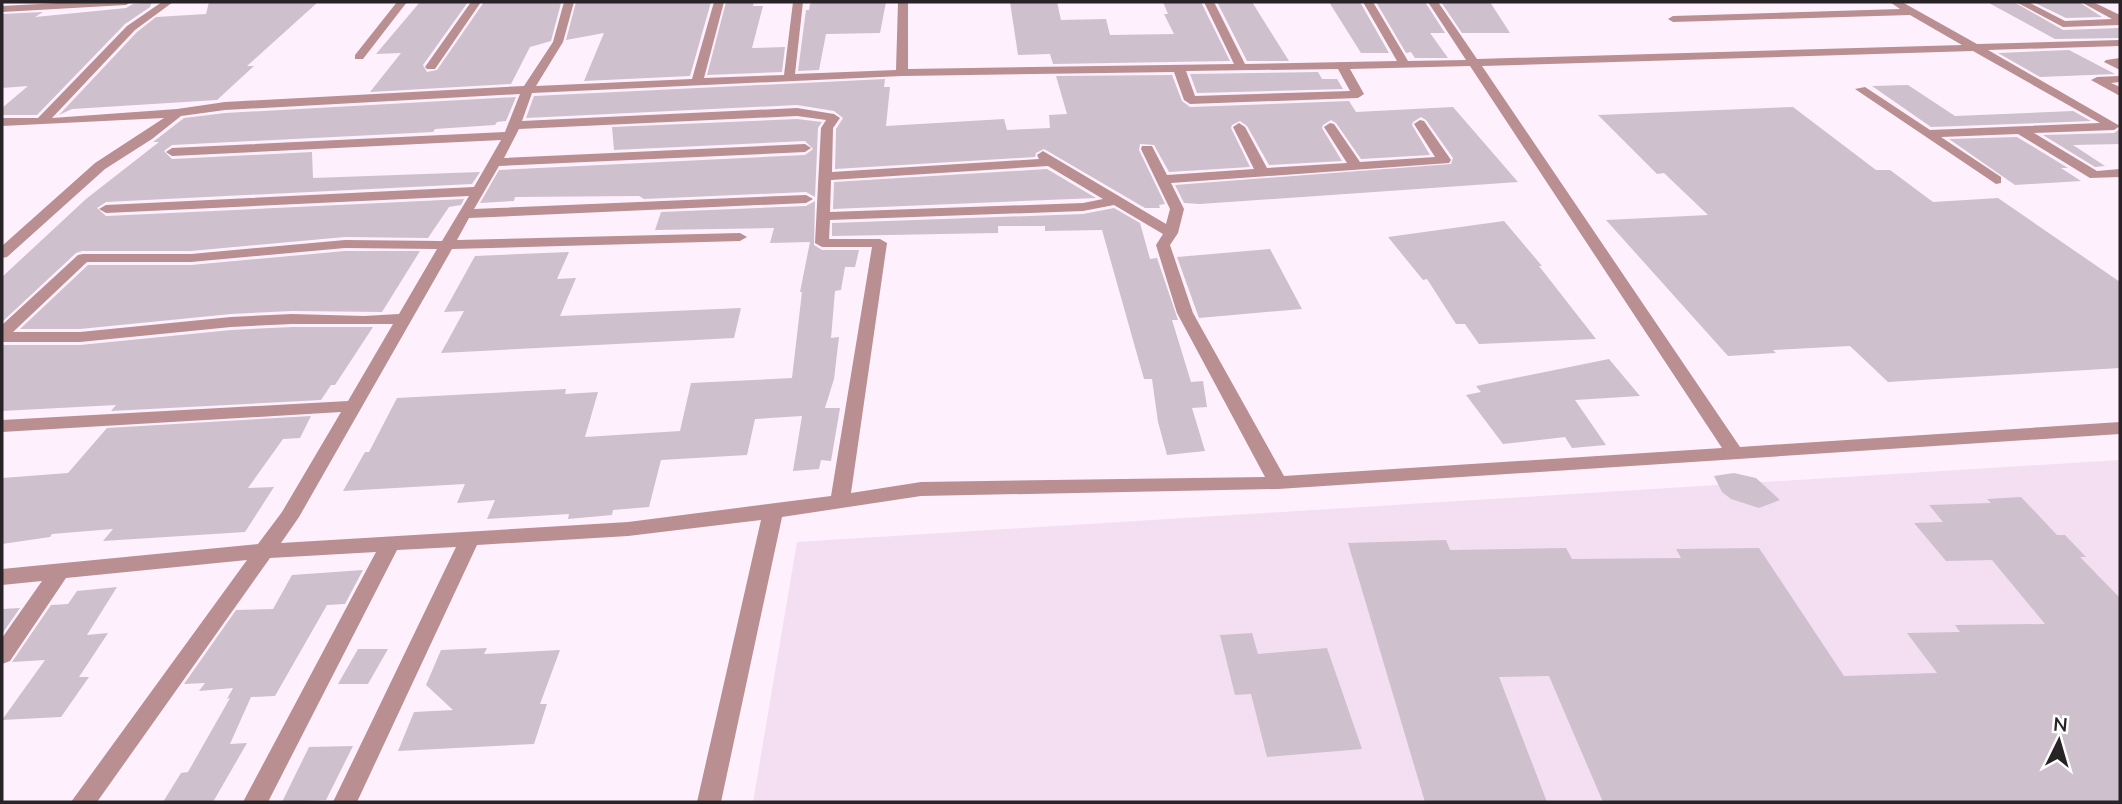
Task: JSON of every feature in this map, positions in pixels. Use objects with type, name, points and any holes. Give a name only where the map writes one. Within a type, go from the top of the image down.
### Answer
[{"type":"street","points":[[2,9],[31,5],[126,2]]},
{"type":"street","points":[[41,122],[131,28],[168,2]]},
{"type":"street","points":[[359,57],[402,2]]},
{"type":"street","points":[[431,66],[476,2]]},
{"type":"street","points":[[83,802],[289,517],[467,214],[513,130],[526,92],[558,42],[569,2]]},
{"type":"street","points":[[697,83],[719,2]]},
{"type":"street","points":[[789,79],[797,2]]},
{"type":"street","points":[[902,74],[903,2]]},
{"type":"street","points":[[1209,2],[1241,67]]},
{"type":"street","points":[[1368,2],[1404,64]]},
{"type":"street","points":[[1433,2],[1736,455]]},
{"type":"street","points":[[1895,2],[2115,126],[1928,134]]},
{"type":"street","points":[[2021,2],[2063,24],[2120,21]]},
{"type":"street","points":[[2086,2],[2120,21]]},
{"type":"street","points":[[1673,19],[1912,12]]},
{"type":"street","points":[[2,122],[177,113],[225,106],[386,96],[902,74],[1472,63],[2120,43]]},
{"type":"street","points":[[2120,61],[2110,62],[2120,67]]},
{"type":"street","points":[[1179,69],[1189,100],[1358,94],[1342,65]]},
{"type":"street","points":[[2120,79],[2097,80],[2120,92]]},
{"type":"street","points":[[1861,89],[1996,180]]},
{"type":"street","points":[[172,152],[797,112],[834,118],[827,128],[822,243],[880,243],[840,501]]},
{"type":"street","points":[[2,254],[100,166],[148,136],[177,113]]},
{"type":"street","points":[[1164,179],[1444,160],[1420,124]]},
{"type":"street","points":[[1239,127],[1263,173]]},
{"type":"street","points":[[1330,127],[1356,166]]},
{"type":"street","points":[[2020,130],[2095,175],[2120,173]]},
{"type":"street","points":[[495,162],[806,148]]},
{"type":"street","points":[[1147,149],[1177,209],[1171,233],[1163,245],[1185,313],[1278,483]]},
{"type":"street","points":[[1038,151],[1050,162],[1119,200],[1171,233]]},
{"type":"street","points":[[826,176],[1050,162]]},
{"type":"street","points":[[106,209],[479,191]]},
{"type":"street","points":[[467,214],[806,199]]},
{"type":"street","points":[[825,216],[1083,207],[1119,200]]},
{"type":"street","points":[[2,335],[83,258],[191,258],[345,244],[449,245],[740,237]]},
{"type":"street","points":[[2,335],[80,337],[255,321],[364,321],[406,318]]},
{"type":"street","points":[[2,426],[354,405]]},
{"type":"street","points":[[2,577],[265,551],[628,529],[773,512],[922,489],[1278,483],[2120,428]]},
{"type":"street","points":[[709,802],[773,512]]},
{"type":"street","points":[[345,802],[470,539]]},
{"type":"street","points":[[255,802],[391,543]]},
{"type":"street","points":[[2,655],[60,571]]},
{"type":"shaded area","points":[[2120,460],[2120,802],[753,802],[797,542]]},
{"type":"building","points":[[152,2],[150,7],[125,24],[37,115],[2,115],[2,108],[28,86],[2,88],[2,14],[43,12],[35,17],[126,8],[133,4]]},
{"type":"building","points":[[209,2],[318,2],[247,66],[254,66],[217,100],[72,109],[59,115],[137,32],[156,17],[206,14]]},
{"type":"building","points":[[420,2],[468,2],[423,65],[427,72],[437,70],[484,2],[561,3],[551,41],[530,47],[511,84],[370,92],[401,53],[376,54]]},
{"type":"building","points":[[576,2],[711,2],[690,76],[584,81],[604,33],[566,40]]},
{"type":"building","points":[[726,2],[754,2],[753,6],[763,6],[752,48],[785,47],[782,72],[707,75]]},
{"type":"building","points":[[886,2],[880,33],[826,34],[819,70],[798,71],[806,10],[809,10],[810,4]]},
{"type":"building","points":[[1010,2],[1057,2],[1061,20],[1106,19],[1110,35],[1174,34],[1164,14],[1168,14],[1163,2],[1201,2],[1230,61],[1053,64],[1050,54],[1018,55]]},
{"type":"building","points":[[1217,2],[1252,2],[1289,61],[1247,61]]},
{"type":"building","points":[[1329,2],[1360,2],[1389,53],[1361,53]]},
{"type":"building","points":[[1376,2],[1425,2],[1445,33],[1430,33],[1448,58],[1415,58],[1411,52],[1406,53]]},
{"type":"building","points":[[1441,2],[1490,2],[1510,33],[1462,33]]},
{"type":"building","points":[[1987,2],[2014,2],[2063,30],[2120,28],[2120,38],[2055,39]]},
{"type":"building","points":[[2033,2],[2079,2],[2102,17],[2066,18]]},
{"type":"building","points":[[2069,50],[2115,74],[2040,77],[1998,53]]},
{"type":"building","points":[[1318,72],[1322,79],[1337,79],[1343,89],[1197,93],[1190,74]]},
{"type":"building","points":[[1172,75],[1182,101],[1190,107],[1349,101],[1356,112],[1453,107],[1518,182],[1200,204],[1184,203],[1175,185],[1451,164],[1453,158],[1421,117],[1412,125],[1430,155],[1361,159],[1336,123],[1331,120],[1322,128],[1342,161],[1269,165],[1247,126],[1240,121],[1231,128],[1250,167],[1169,172],[1154,145],[1140,144],[1139,150],[1165,204],[1159,205],[1160,208],[1145,208],[1044,149],[1036,153],[1035,157],[835,169],[836,129],[843,118],[834,111],[797,105],[526,118],[534,96],[885,79],[884,87],[890,87],[886,126],[1004,119],[1007,130],[1050,128],[1049,115],[1067,114],[1056,76]]},
{"type":"building","points":[[1908,85],[1955,116],[2073,111],[2091,121],[1931,127],[1872,86]]},
{"type":"building","points":[[516,97],[506,121],[497,122],[495,125],[435,129],[433,132],[172,145],[164,151],[172,159],[312,152],[313,178],[480,172],[472,184],[106,202],[97,208],[106,216],[464,199],[461,205],[449,207],[428,238],[345,237],[191,251],[82,251],[76,253],[2,322],[2,277],[86,199],[159,142],[153,142],[184,118],[225,113]]},
{"type":"building","points":[[1793,107],[1876,170],[1890,170],[1933,202],[1998,198],[2120,282],[2120,368],[1888,382],[1850,346],[1773,350],[1776,353],[1728,356],[1606,220],[1708,215],[1664,173],[1657,174],[1598,115]]},
{"type":"building","points":[[797,119],[822,122],[818,128],[815,197],[806,192],[644,199],[639,196],[515,197],[514,201],[480,203],[499,170],[805,155],[813,149],[805,141],[614,150],[612,127]]},
{"type":"building","points":[[2120,129],[2120,144],[2073,145],[2105,166],[2095,167],[2043,135],[2114,133]]},
{"type":"building","points":[[2017,137],[2068,168],[2061,168],[2081,181],[2015,185],[1949,139]]},
{"type":"building","points":[[1047,169],[1096,198],[833,209],[834,182]]},
{"type":"building","points":[[815,201],[814,245],[822,250],[859,250],[855,267],[845,267],[841,290],[835,291],[831,338],[839,337],[834,379],[825,408],[840,408],[831,461],[821,460],[819,469],[793,471],[802,416],[755,419],[747,455],[661,460],[649,507],[613,510],[612,515],[568,519],[569,514],[487,519],[495,500],[457,503],[465,484],[343,491],[365,452],[369,452],[397,398],[566,389],[565,394],[598,392],[585,437],[680,431],[691,383],[792,378],[800,292],[810,242],[770,243],[774,228],[655,230],[661,212],[806,206]]},
{"type":"building","points":[[1114,208],[1140,223],[1150,259],[1157,258],[1178,320],[1172,320],[1191,382],[1203,381],[1207,407],[1192,408],[1205,451],[1167,455],[1158,422],[1152,379],[1144,379],[1102,230],[1045,231],[1045,226],[998,226],[998,233],[832,236],[832,223],[1083,214]]},
{"type":"building","points":[[1504,221],[1542,266],[1539,266],[1596,339],[1479,344],[1465,324],[1456,324],[1427,279],[1423,280],[1388,237]]},
{"type":"building","points":[[1270,249],[1302,309],[1199,318],[1177,257]]},
{"type":"building","points":[[345,251],[420,251],[382,312],[292,311],[231,314],[80,329],[20,329],[88,265],[191,265]]},
{"type":"building","points":[[569,252],[557,279],[576,278],[560,316],[741,308],[734,338],[441,353],[464,311],[444,312],[475,256]]},
{"type":"building","points":[[373,327],[335,385],[331,385],[321,400],[111,411],[116,405],[2,411],[2,345],[80,345],[231,330]]},
{"type":"building","points":[[1609,359],[1640,396],[1575,400],[1606,445],[1572,448],[1565,437],[1503,444],[1466,395],[1481,392],[1476,386]]},
{"type":"building","points":[[311,416],[300,438],[283,439],[248,488],[274,487],[245,532],[103,541],[113,529],[52,534],[50,537],[2,544],[2,478],[68,473],[107,428]]},
{"type":"building","points":[[1734,473],[1756,478],[1780,500],[1759,508],[1731,499],[1722,492],[1714,476]]},
{"type":"building","points":[[2021,497],[2057,535],[2065,535],[2086,557],[2080,557],[2120,598],[2120,802],[1603,802],[1549,676],[1499,677],[1547,802],[1425,802],[1348,543],[1446,540],[1450,550],[1566,548],[1572,559],[1681,558],[1676,549],[1759,548],[1844,676],[1937,673],[1907,633],[1960,632],[1955,625],[2045,624],[1992,560],[1946,561],[1914,523],[1943,522],[1929,505],[1991,503],[1987,499]]},
{"type":"building","points":[[363,570],[345,604],[327,605],[275,696],[251,697],[230,744],[247,743],[213,802],[163,802],[181,773],[188,772],[230,698],[227,699],[233,688],[199,691],[205,683],[184,684],[236,610],[273,609],[292,575]]},
{"type":"building","points":[[117,587],[87,635],[108,633],[79,677],[89,677],[61,717],[2,720],[45,660],[12,662],[51,605],[68,604],[77,591]]},
{"type":"building","points":[[20,608],[2,634],[2,609]]},
{"type":"building","points":[[1252,633],[1258,654],[1327,648],[1362,749],[1267,757],[1251,694],[1235,695],[1220,635]]},
{"type":"building","points":[[487,648],[484,654],[560,650],[540,704],[547,704],[534,744],[398,751],[414,712],[453,710],[426,685],[441,650]]},
{"type":"building","points":[[358,649],[388,649],[368,684],[338,684]]},
{"type":"building","points":[[353,746],[326,800],[282,802],[309,747]]}]
